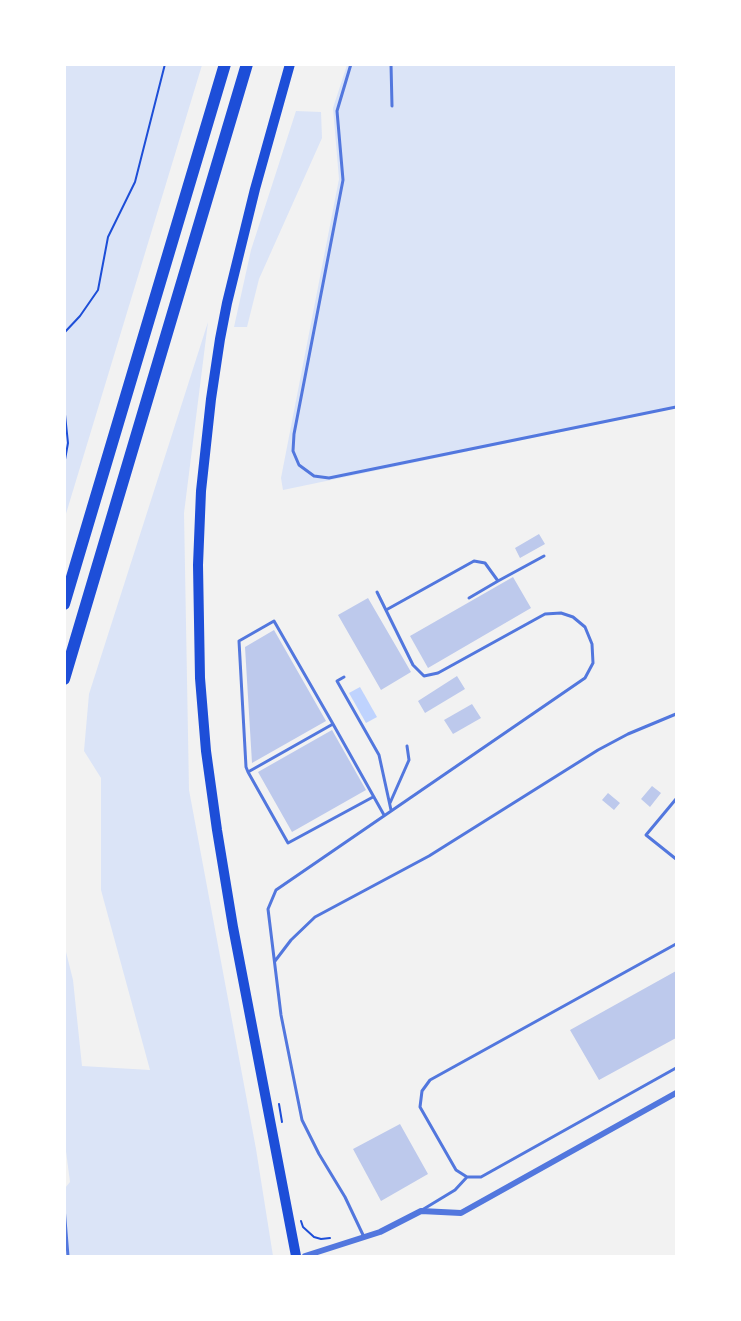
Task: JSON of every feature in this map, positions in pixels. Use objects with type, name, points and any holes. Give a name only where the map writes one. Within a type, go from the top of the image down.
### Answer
[{"type":"highway","points":[[64,604],[225,64]]},
{"type":"highway","points":[[64,679],[247,64]]},
{"type":"main road","points":[[290,64],[255,189],[220,339],[201,490],[198,565],[200,678],[206,751],[217,830],[250,1019],[296,1257]]},
{"type":"street","points":[[305,1257],[380,1232],[421,1211],[461,1213],[676,1093]]},
{"type":"lane","points":[[351,64],[337,111],[343,180],[294,434],[293,451],[299,465],[314,476],[329,478],[676,406]]},
{"type":"lane","points":[[391,64],[392,106]]},
{"type":"lane","points":[[469,598],[544,556]]},
{"type":"lane","points":[[386,610],[474,561],[485,563],[498,582]]},
{"type":"lane","points":[[364,1238],[345,1197],[302,1120],[281,1015],[268,909],[276,890],[585,678],[593,663],[592,644],[585,627],[573,617],[561,613],[545,614],[438,673],[424,676],[413,665],[377,592]]},
{"type":"lane","points":[[374,796],[288,843],[246,767],[239,641],[274,621],[374,796],[384,815]]},
{"type":"lane","points":[[344,677],[337,681],[379,755],[391,810]]},
{"type":"lane","points":[[274,962],[291,940],[315,916],[429,856],[598,750],[628,734],[676,714]]},
{"type":"lane","points":[[248,772],[333,724]]},
{"type":"lane","points":[[390,805],[409,760],[407,746]]},
{"type":"lane","points":[[676,798],[646,834],[676,860]]},
{"type":"lane","points":[[676,944],[430,1080],[422,1091],[420,1107],[456,1170],[466,1177],[481,1177],[676,1068]]},
{"type":"lane","points":[[421,1211],[455,1190],[466,1177]]},
{"type":"lane","points":[[64,1207],[68,1257]]},
{"type":"path","points":[[64,333],[80,316],[98,290],[108,237],[135,182],[165,64]]},
{"type":"path","points":[[64,405],[68,443],[64,465]]},
{"type":"shaded area","points":[[65,65],[202,65],[65,517]]},
{"type":"shaded area","points":[[347,65],[676,65],[676,408],[283,490],[281,478],[339,179],[333,108]]},
{"type":"shaded area","points":[[296,111],[321,112],[322,138],[259,279],[247,327],[234,327],[251,250]]},
{"type":"shaded area","points":[[208,322],[184,513],[189,790],[256,1149],[273,1256],[65,1256],[65,1188],[70,1182],[64,1136],[64,944],[73,980],[82,1066],[150,1070],[101,890],[101,778],[84,751],[89,694]]},
{"type":"water","points":[[360,687],[377,717],[366,723],[349,693]]},
{"type":"building","points":[[539,534],[545,544],[520,558],[515,548]]},
{"type":"building","points":[[513,577],[531,608],[428,668],[410,636]]},
{"type":"building","points":[[368,598],[411,672],[381,690],[338,615]]},
{"type":"building","points":[[274,630],[326,721],[252,763],[245,647]]},
{"type":"building","points":[[457,676],[465,689],[425,713],[418,701]]},
{"type":"building","points":[[472,704],[481,718],[453,734],[444,720]]},
{"type":"building","points":[[332,730],[366,790],[292,832],[258,772]]},
{"type":"building","points":[[652,786],[661,793],[650,807],[641,799]]},
{"type":"building","points":[[608,793],[620,803],[614,810],[602,800]]},
{"type":"building","points":[[676,971],[676,1038],[599,1080],[570,1030]]},
{"type":"building","points":[[400,1124],[428,1174],[381,1201],[353,1149]]}]
